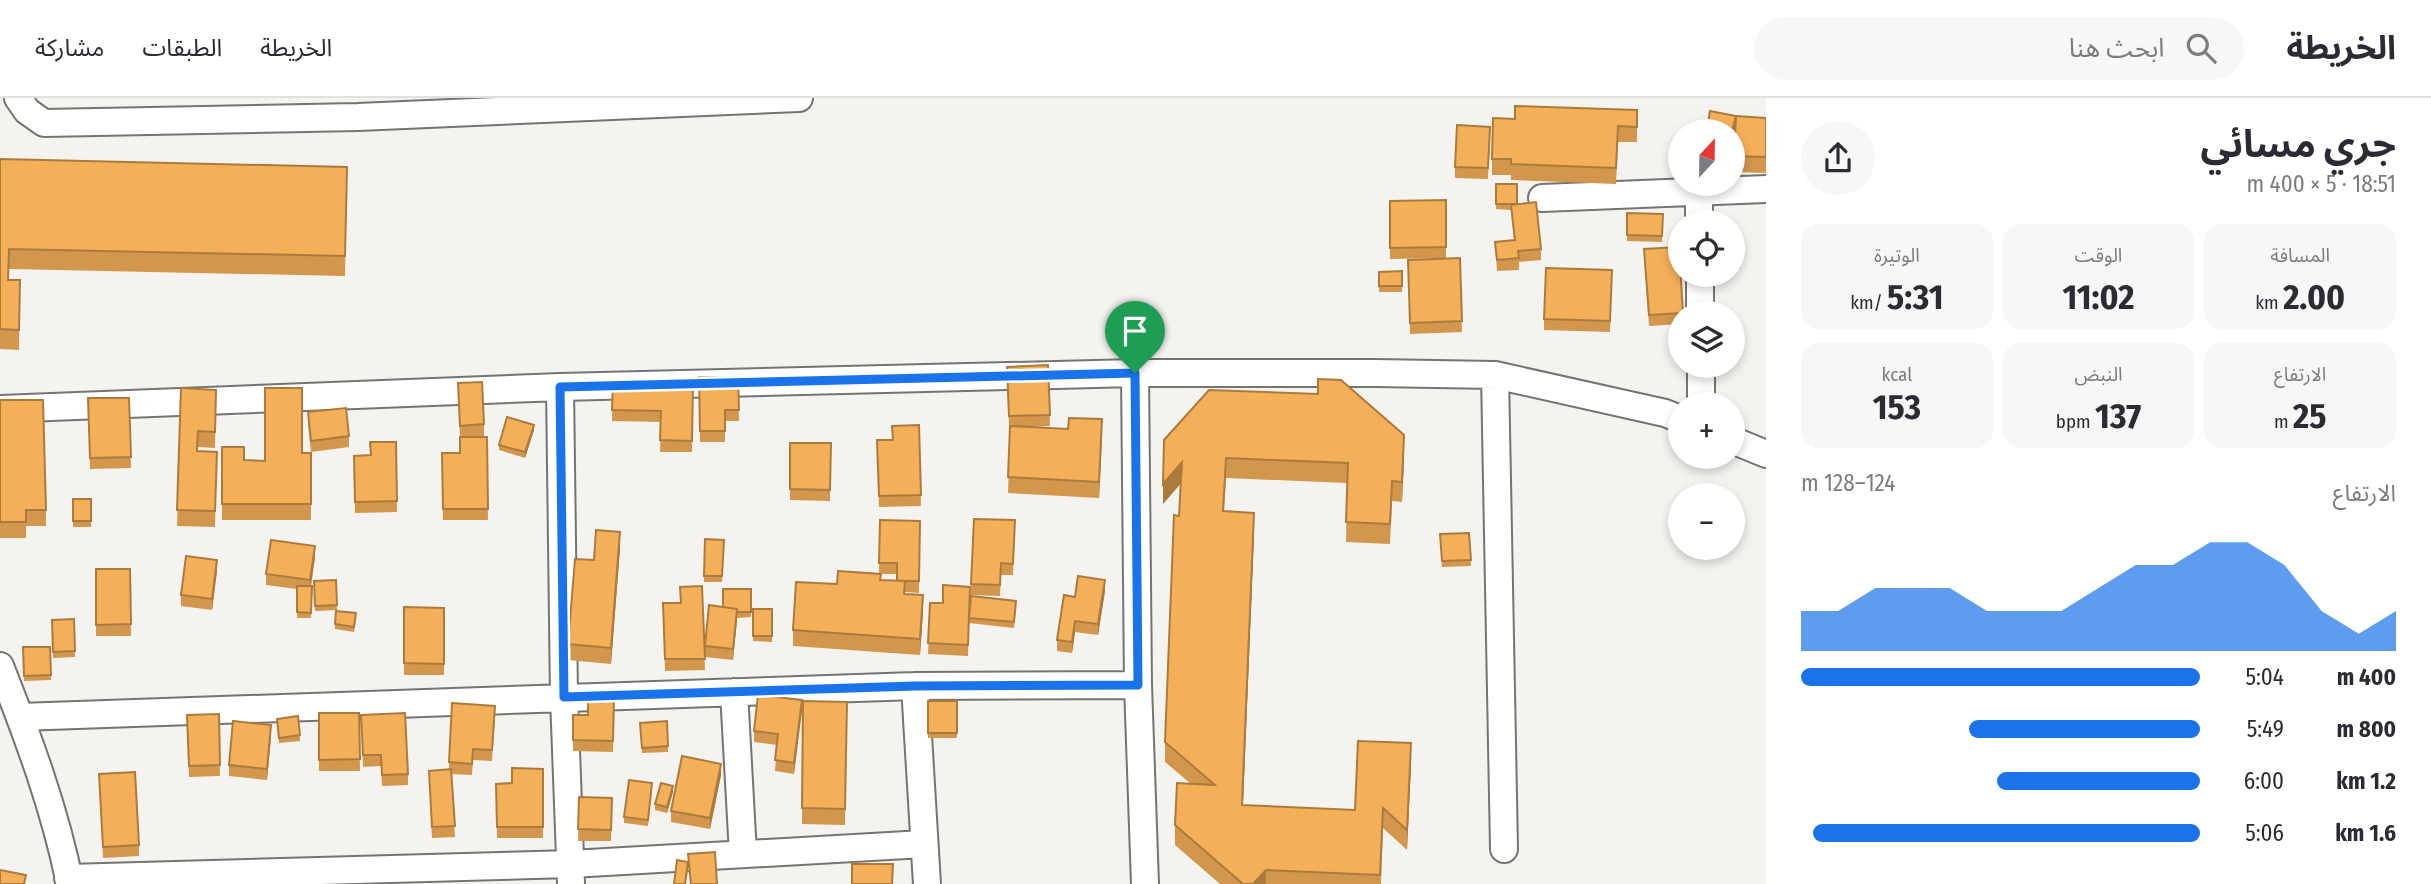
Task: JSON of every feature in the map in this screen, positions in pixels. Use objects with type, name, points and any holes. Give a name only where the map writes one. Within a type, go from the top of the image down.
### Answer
[{"type":"street","points":[[18,98],[27,111],[44,122],[358,108],[799,98]]},
{"type":"street","points":[[1745,190],[1766,189]]},
{"type":"street","points":[[1542,198],[1668,192]]},
{"type":"street","points":[[1135,373],[1138,685],[1145,884]]},
{"type":"street","points":[[0,409],[560,387],[1135,373],[1495,375],[1668,414]]},
{"type":"street","points":[[1495,375],[1504,849]]},
{"type":"street","points":[[560,387],[564,697],[571,874]]},
{"type":"street","points":[[1745,445],[1766,454]]},
{"type":"street","points":[[0,666],[58,828],[69,881],[571,874],[743,855],[924,844]]},
{"type":"street","points":[[20,717],[915,686],[1138,685]]},
{"type":"street","points":[[915,686],[927,884]]},
{"type":"street","points":[[734,692],[743,855]]},
{"type":"building","points":[[1515,106],[1637,110],[1637,127],[1618,126],[1616,168],[1511,164],[1511,159],[1492,159],[1493,118],[1515,119]]},
{"type":"building","points":[[1710,111],[1736,116],[1735,119],[1709,119]]},
{"type":"building","points":[[1736,116],[1766,118],[1766,157],[1745,156],[1745,119],[1736,119]]},
{"type":"building","points":[[1457,125],[1490,127],[1488,168],[1455,167]]},
{"type":"building","points":[[0,159],[347,167],[345,256],[9,249],[8,280],[20,280],[19,330],[0,329]]},
{"type":"building","points":[[1496,184],[1517,184],[1517,204],[1496,204]]},
{"type":"building","points":[[1446,200],[1446,247],[1390,248],[1390,201]]},
{"type":"building","points":[[1536,202],[1541,249],[1518,251],[1519,258],[1497,260],[1495,242],[1515,240],[1511,205]]},
{"type":"building","points":[[1627,213],[1663,214],[1662,236],[1627,235]]},
{"type":"building","points":[[1668,248],[1668,287],[1681,287],[1682,301],[1668,301],[1668,314],[1649,315],[1644,249]]},
{"type":"building","points":[[1460,258],[1462,321],[1410,323],[1408,260]]},
{"type":"building","points":[[1546,268],[1612,270],[1610,321],[1544,319]]},
{"type":"building","points":[[1402,271],[1402,286],[1379,286],[1379,272]]},
{"type":"building","points":[[1048,365],[1050,415],[1009,416],[1007,367]]},
{"type":"building","points":[[699,377],[738,377],[739,410],[725,410],[725,431],[700,431]]},
{"type":"building","points":[[1318,379],[1341,380],[1404,435],[1402,482],[1392,481],[1390,524],[1346,522],[1348,463],[1226,458],[1223,511],[1254,513],[1242,805],[1355,810],[1358,741],[1411,743],[1407,830],[1383,808],[1380,875],[1266,870],[1253,884],[1243,884],[1175,825],[1177,783],[1215,785],[1165,742],[1174,515],[1179,516],[1182,462],[1163,484],[1164,440],[1209,390],[1318,394]]},
{"type":"building","points":[[613,381],[693,382],[692,441],[660,440],[661,411],[612,410]]},
{"type":"building","points":[[482,382],[484,424],[460,426],[458,383]]},
{"type":"building","points":[[181,388],[216,390],[215,432],[198,431],[197,451],[217,452],[215,511],[177,510]]},
{"type":"building","points":[[265,388],[302,388],[302,453],[311,453],[311,504],[222,504],[222,447],[244,447],[244,460],[265,461]]},
{"type":"building","points":[[88,398],[129,398],[131,457],[90,458]]},
{"type":"building","points":[[0,400],[43,400],[46,510],[26,510],[26,522],[0,522]]},
{"type":"building","points":[[346,408],[349,436],[311,441],[308,412]]},
{"type":"building","points":[[507,417],[534,425],[525,452],[499,445]]},
{"type":"building","points":[[1069,418],[1102,419],[1099,482],[1008,477],[1010,426],[1068,429]]},
{"type":"building","points":[[919,425],[921,495],[879,496],[877,440],[893,440],[892,426]]},
{"type":"building","points":[[460,437],[487,437],[488,509],[443,509],[442,453],[460,453]]},
{"type":"building","points":[[370,442],[396,442],[397,501],[355,502],[354,456],[371,455]]},
{"type":"building","points":[[790,443],[831,443],[830,490],[790,489]]},
{"type":"building","points":[[73,499],[91,499],[91,521],[73,521]]},
{"type":"building","points":[[974,519],[1015,520],[1013,564],[1001,563],[1000,585],[971,584]]},
{"type":"building","points":[[880,520],[920,521],[919,581],[897,581],[897,563],[879,563]]},
{"type":"building","points":[[596,530],[620,532],[611,648],[568,644],[575,559],[594,560]]},
{"type":"building","points":[[1469,533],[1471,560],[1442,561],[1440,534]]},
{"type":"building","points":[[705,539],[724,540],[722,576],[704,576]]},
{"type":"building","points":[[271,540],[315,546],[310,580],[266,574]]},
{"type":"building","points":[[186,556],[217,560],[212,599],[181,595]]},
{"type":"building","points":[[96,569],[130,569],[131,624],[96,625]]},
{"type":"building","points":[[838,571],[881,574],[880,580],[905,581],[904,594],[923,595],[920,639],[793,630],[796,582],[837,584]]},
{"type":"building","points":[[1078,576],[1105,580],[1098,624],[1075,621],[1072,642],[1057,640],[1064,595],[1075,597]]},
{"type":"building","points":[[336,580],[337,605],[315,606],[314,581]]},
{"type":"building","points":[[943,585],[970,587],[968,645],[928,643],[930,603],[943,603]]},
{"type":"building","points":[[297,586],[312,586],[311,613],[297,612]]},
{"type":"building","points":[[702,586],[705,659],[665,659],[663,603],[681,603],[680,587]]},
{"type":"building","points":[[723,589],[751,589],[751,612],[737,612],[737,609],[723,607]]},
{"type":"building","points":[[971,596],[1016,601],[1014,622],[969,618]]},
{"type":"building","points":[[709,605],[737,609],[733,649],[705,646]]},
{"type":"building","points":[[404,607],[444,608],[444,664],[404,663]]},
{"type":"building","points":[[753,609],[772,609],[772,636],[753,636]]},
{"type":"building","points":[[336,611],[356,613],[354,627],[335,624]]},
{"type":"building","points":[[74,619],[75,651],[53,652],[52,620]]},
{"type":"building","points":[[23,647],[50,647],[51,675],[24,676]]},
{"type":"building","points":[[758,695],[802,700],[794,763],[775,760],[778,734],[754,731]]},
{"type":"building","points":[[588,700],[614,700],[613,741],[573,740],[573,715],[588,715]]},
{"type":"building","points":[[803,701],[847,702],[845,809],[802,808]]},
{"type":"building","points":[[928,701],[957,701],[957,733],[928,733]]},
{"type":"building","points":[[452,703],[495,706],[492,750],[473,749],[472,764],[449,762]]},
{"type":"building","points":[[319,713],[359,713],[360,759],[319,760]]},
{"type":"building","points":[[405,713],[408,774],[382,775],[381,755],[363,755],[361,715]]},
{"type":"building","points":[[219,714],[220,765],[189,766],[187,715]]},
{"type":"building","points":[[298,716],[300,735],[279,738],[277,719]]},
{"type":"building","points":[[233,721],[271,725],[267,769],[229,765]]},
{"type":"building","points":[[667,721],[668,746],[642,748],[640,723]]},
{"type":"building","points":[[682,756],[721,764],[710,818],[671,811]]},
{"type":"building","points":[[512,768],[543,769],[543,827],[497,827],[496,784],[512,783]]},
{"type":"building","points":[[451,769],[455,826],[432,827],[429,771]]},
{"type":"building","points":[[135,772],[139,845],[103,847],[99,774]]},
{"type":"building","points":[[629,780],[652,783],[648,820],[624,817]]},
{"type":"building","points":[[661,783],[673,786],[667,807],[655,804]]},
{"type":"building","points":[[579,797],[612,798],[611,830],[578,829]]},
{"type":"building","points":[[715,852],[717,884],[691,884],[688,854]]},
{"type":"building","points":[[677,860],[688,862],[685,884],[674,884]]},
{"type":"building","points":[[852,864],[893,864],[892,884],[852,884]]},
{"type":"building","points":[[0,870],[26,875],[24,884],[0,884]]},
{"type":"route","points":[[1135,373],[1138,685],[915,686],[564,697],[560,387],[1135,373]]}]
